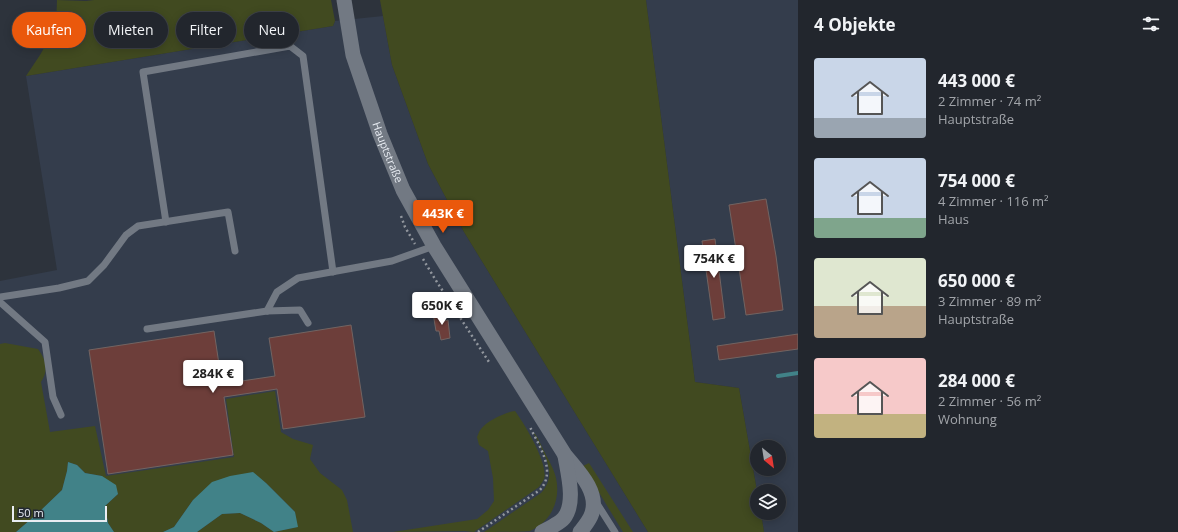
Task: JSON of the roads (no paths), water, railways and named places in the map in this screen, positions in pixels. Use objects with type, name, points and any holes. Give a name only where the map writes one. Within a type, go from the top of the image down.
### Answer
[{"type":"street","name":"Hauptstraße","points":[[344,0],[353,55],[380,134],[403,190],[434,246],[565,455]]},
{"type":"street","points":[[565,455],[585,480],[594,499],[592,514],[580,532]]},
{"type":"street","points":[[542,532],[564,519],[570,505],[571,487],[565,455]]},
{"type":"lane","points":[[166,222],[143,72],[290,46],[303,56],[333,272]]},
{"type":"lane","points":[[0,297],[59,288],[88,281],[104,265],[126,235],[138,226],[228,212],[235,251]]},
{"type":"lane","points":[[267,311],[277,292],[298,278],[392,261],[434,246]]},
{"type":"lane","points":[[0,302],[45,342],[53,397],[61,415]]},
{"type":"lane","points":[[147,329],[267,311],[300,310],[308,323]]},
{"type":"lane","points":[[594,499],[615,532]]},
{"type":"lane","points":[[554,532],[564,519]]},
{"type":"water","points":[[68,462],[77,465],[85,473],[102,476],[116,485],[118,494],[105,506],[108,523],[114,532],[16,532],[62,490]]},
{"type":"water","points":[[253,472],[295,512],[298,527],[274,532],[261,523],[240,513],[222,514],[197,532],[163,532],[174,527],[193,500],[212,482],[230,476]]},
{"type":"waterway","points":[[778,376],[798,373]]}]
